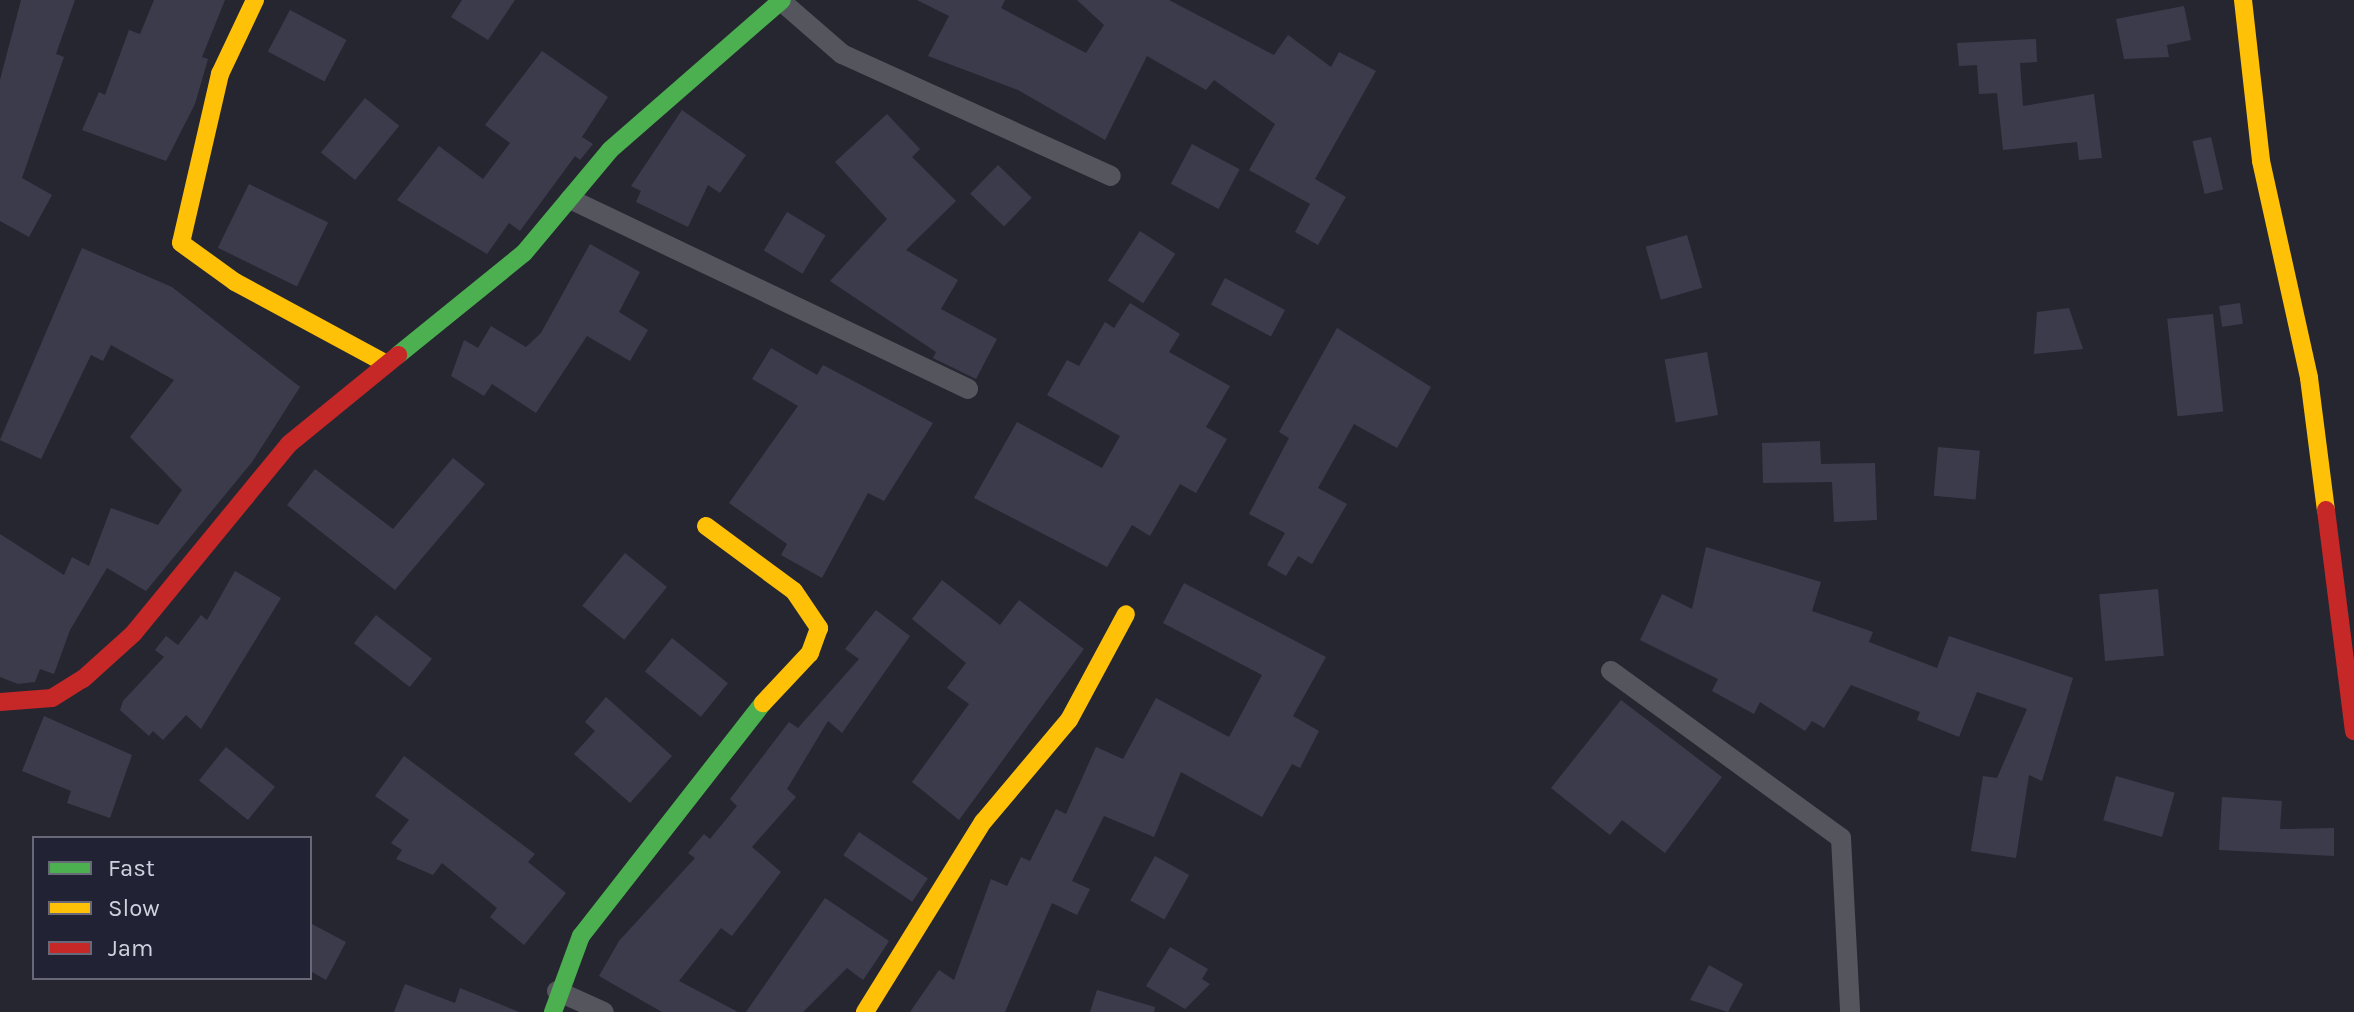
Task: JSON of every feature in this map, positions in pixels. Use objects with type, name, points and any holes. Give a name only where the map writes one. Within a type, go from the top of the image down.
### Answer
[{"type":"street","points":[[255,0],[220,74],[181,243],[235,282],[383,362]]},
{"type":"street","points":[[2243,0],[2258,87],[2261,161],[2309,378],[2350,667],[2354,731]]},
{"type":"street","points":[[0,702],[52,698],[83,679],[133,634],[254,479],[383,362],[524,253],[610,150],[782,1],[842,54],[1111,176]]},
{"type":"street","points":[[570,199],[968,389]]},
{"type":"street","points":[[553,1012],[557,991],[581,936],[727,743],[810,653],[819,628],[794,591],[706,526]]},
{"type":"street","points":[[865,1012],[983,822],[1069,720],[1126,614]]},
{"type":"street","points":[[1611,671],[1841,838],[1850,1012]]},
{"type":"street","points":[[557,991],[604,1012]]},
{"type":"building","points":[[21,0],[75,0],[56,54],[64,57],[22,178],[52,195],[29,237],[0,221],[0,80]]},
{"type":"building","points":[[154,0],[225,0],[202,57],[208,59],[195,104],[166,161],[82,130],[99,92],[105,95],[129,30],[140,34]]},
{"type":"building","points":[[462,0],[515,0],[488,40],[451,17]]},
{"type":"building","points":[[917,0],[1005,0],[1001,8],[1086,53],[1104,25],[1077,0],[1169,0],[1274,55],[1288,35],[1331,67],[1339,52],[1376,71],[1315,179],[1346,197],[1318,245],[1295,232],[1310,204],[1249,170],[1275,124],[1214,80],[1206,90],[1147,56],[1105,140],[1018,90],[928,56],[949,16]]},
{"type":"building","points":[[2184,6],[2191,40],[2167,45],[2169,57],[2124,59],[2116,19]]},
{"type":"building","points":[[290,10],[347,40],[324,82],[268,51]]},
{"type":"building","points":[[2036,39],[2037,62],[2020,63],[2023,106],[2094,94],[2102,158],[2079,160],[2077,142],[2003,150],[1997,93],[1979,94],[1977,65],[1959,66],[1957,43]]},
{"type":"building","points":[[542,51],[608,97],[582,137],[593,144],[580,160],[575,156],[520,231],[509,223],[487,254],[397,200],[439,146],[483,179],[510,143],[485,125]]},
{"type":"building","points":[[365,98],[399,126],[355,180],[321,152]]},
{"type":"building","points":[[682,110],[746,155],[720,193],[708,185],[688,227],[636,202],[641,191],[631,186]]},
{"type":"building","points":[[887,114],[920,149],[912,157],[956,201],[906,250],[958,280],[941,309],[997,339],[976,379],[933,358],[936,352],[830,281],[887,219],[835,162]]},
{"type":"building","points":[[2211,137],[2223,190],[2205,194],[2192,141]]},
{"type":"building","points":[[1192,144],[1240,169],[1219,209],[1171,184]]},
{"type":"building","points":[[998,165],[1032,198],[1004,226],[970,194]]},
{"type":"building","points":[[249,184],[328,223],[297,286],[218,248]]},
{"type":"building","points":[[787,212],[826,235],[802,274],[764,251]]},
{"type":"building","points":[[1140,231],[1175,254],[1143,303],[1108,280]]},
{"type":"building","points":[[1687,235],[1702,288],[1661,300],[1646,247]]},
{"type":"building","points":[[590,244],[640,272],[619,312],[648,330],[630,361],[587,336],[536,413],[492,384],[484,396],[451,376],[464,340],[478,348],[491,326],[526,347],[541,333]]},
{"type":"building","points":[[82,248],[172,287],[300,387],[252,462],[146,591],[107,568],[70,630],[54,674],[40,669],[35,682],[18,684],[0,677],[0,534],[64,575],[72,557],[89,566],[111,508],[158,525],[182,490],[130,437],[174,380],[111,345],[103,361],[91,355],[41,459],[0,440]]},
{"type":"building","points":[[1225,278],[1285,310],[1271,336],[1211,304]]},
{"type":"building","points":[[1130,303],[1180,334],[1169,352],[1230,386],[1206,427],[1227,439],[1196,493],[1180,484],[1150,536],[1132,525],[1107,567],[974,498],[1017,422],[1102,468],[1120,436],[1047,395],[1067,360],[1079,366],[1105,322],[1114,328]]},
{"type":"building","points":[[2240,303],[2243,324],[2222,327],[2219,306]]},
{"type":"building","points":[[2069,308],[2083,349],[2034,354],[2037,312]]},
{"type":"building","points":[[2213,314],[2223,411],[2177,416],[2167,319]]},
{"type":"building","points":[[1337,328],[1431,387],[1397,448],[1354,424],[1318,488],[1347,504],[1312,564],[1298,556],[1286,576],[1267,565],[1285,533],[1249,514],[1289,438],[1279,432]]},
{"type":"building","points":[[771,348],[817,375],[823,365],[933,423],[884,501],[868,493],[822,578],[781,555],[787,544],[729,503],[798,406],[752,379]]},
{"type":"building","points":[[1707,352],[1718,415],[1676,422],[1665,359]]},
{"type":"building","points":[[1820,441],[1821,464],[1875,463],[1877,520],[1834,522],[1832,482],[1763,483],[1762,443]]},
{"type":"building","points":[[1938,447],[1980,451],[1976,499],[1934,496]]},
{"type":"building","points":[[453,458],[485,484],[395,590],[287,505],[315,469],[393,529]]},
{"type":"building","points":[[1706,547],[1821,582],[1812,611],[1873,632],[1869,642],[1937,668],[1949,636],[2073,678],[2042,781],[2029,775],[2016,858],[1971,851],[1983,776],[1997,778],[2027,709],[1977,692],[1959,737],[1917,720],[1920,712],[1851,685],[1824,728],[1812,721],[1805,731],[1760,702],[1754,714],[1712,691],[1718,679],[1640,640],[1662,594],[1692,609]]},
{"type":"building","points":[[625,553],[667,587],[624,640],[582,606]]},
{"type":"building","points":[[235,571],[281,598],[201,729],[186,715],[163,740],[153,731],[149,736],[120,710],[123,701],[164,657],[155,650],[166,636],[178,645],[201,615],[207,620]]},
{"type":"building","points":[[942,580],[1000,625],[1019,600],[1084,649],[959,820],[912,782],[969,704],[947,688],[966,663],[912,619]]},
{"type":"building","points":[[1184,583],[1326,657],[1293,716],[1319,731],[1300,768],[1292,764],[1262,817],[1181,772],[1154,837],[1104,816],[1072,881],[1090,889],[1077,915],[1052,903],[1005,1012],[910,1012],[939,970],[954,980],[991,879],[1007,886],[1021,857],[1030,861],[1056,809],[1066,814],[1096,747],[1123,759],[1156,698],[1229,737],[1262,675],[1163,623]]},
{"type":"building","points":[[2158,589],[2164,656],[2105,661],[2099,594]]},
{"type":"building","points":[[876,610],[910,636],[842,733],[828,721],[787,789],[796,797],[752,847],[781,872],[732,936],[721,928],[679,981],[738,1012],[662,1012],[599,976],[619,941],[695,858],[688,853],[704,834],[710,839],[737,806],[730,799],[789,722],[798,728],[859,659],[845,649]]},
{"type":"building","points":[[376,615],[432,659],[410,687],[354,643]]},
{"type":"building","points":[[672,638],[728,683],[701,717],[645,671]]},
{"type":"building","points":[[606,697],[672,756],[630,803],[574,754],[595,731],[585,722]]},
{"type":"building","points":[[1621,700],[1722,777],[1665,853],[1622,820],[1610,835],[1551,788]]},
{"type":"building","points":[[44,716],[132,755],[110,818],[67,803],[71,791],[22,771]]},
{"type":"building","points":[[226,747],[275,787],[248,820],[199,780]]},
{"type":"building","points":[[404,756],[535,854],[528,862],[566,893],[524,945],[490,917],[497,908],[442,863],[433,875],[396,859],[402,850],[391,843],[409,820],[375,796]]},
{"type":"building","points":[[2116,776],[2175,793],[2162,837],[2103,820]]},
{"type":"building","points":[[2222,797],[2282,801],[2280,829],[2334,828],[2334,856],[2219,850]]},
{"type":"building","points":[[859,832],[928,878],[912,902],[843,855]]},
{"type":"building","points":[[1155,856],[1189,875],[1164,920],[1130,901]]},
{"type":"building","points":[[825,898],[889,941],[863,980],[847,968],[803,1012],[746,1012]]},
{"type":"building","points":[[312,924],[346,942],[326,980],[312,972]]},
{"type":"building","points":[[1170,947],[1208,969],[1202,979],[1210,984],[1185,1009],[1146,986]]},
{"type":"building","points":[[1709,965],[1743,984],[1728,1012],[1690,1000]]},
{"type":"building","points":[[405,984],[455,1003],[460,988],[519,1012],[394,1012]]},
{"type":"building","points":[[1097,990],[1155,1007],[1154,1012],[1090,1012]]},
{"type":"traffic: fast","points":[[398,355],[524,253],[610,150],[782,0]]},
{"type":"traffic: fast","points":[[553,1012],[581,936],[763,703]]},
{"type":"traffic: slow","points":[[255,0],[220,74],[181,243],[235,282],[383,362]]},
{"type":"traffic: slow","points":[[2243,0],[2261,161],[2309,378],[2326,510]]},
{"type":"traffic: slow","points":[[706,526],[794,591],[819,628],[810,653],[763,703]]},
{"type":"traffic: slow","points":[[865,1012],[983,822],[1069,720],[1126,614]]},
{"type":"traffic: jam","points":[[0,702],[52,698],[83,679],[133,634],[289,444],[398,355]]},
{"type":"traffic: jam","points":[[2326,510],[2354,731]]}]
